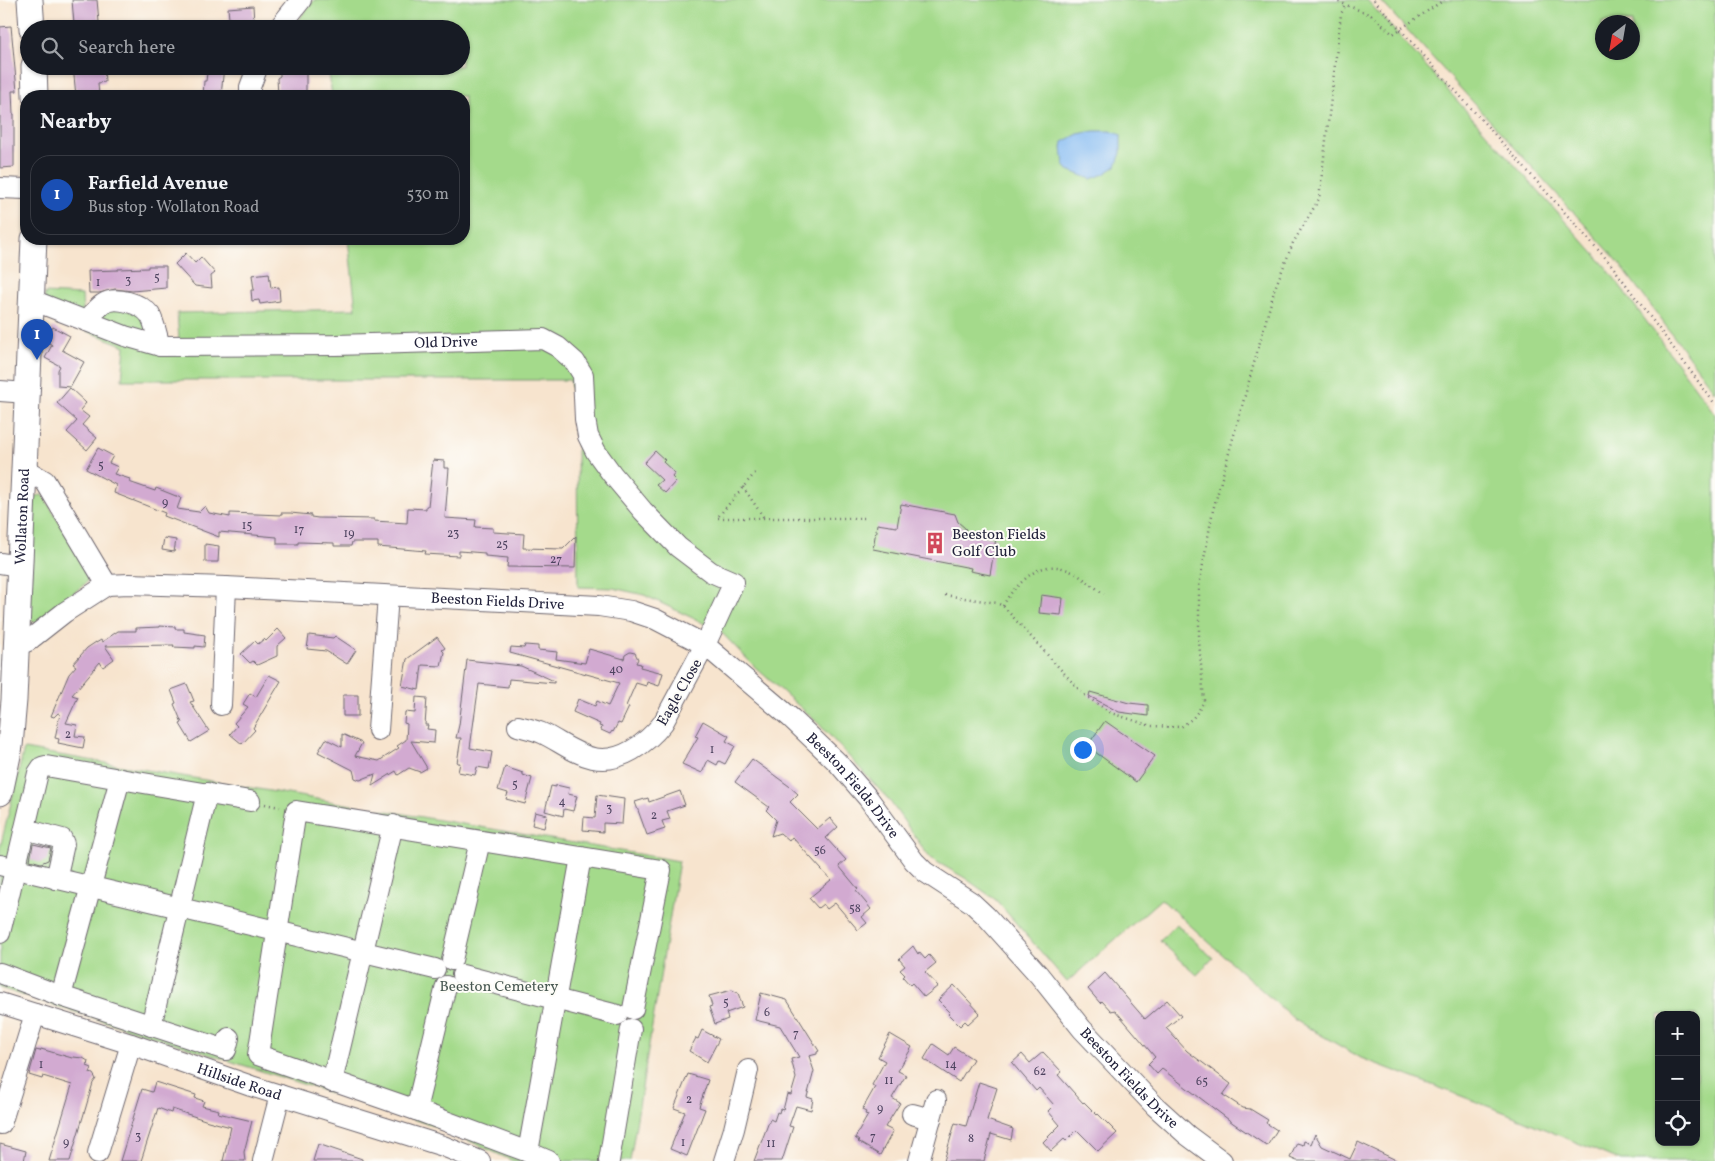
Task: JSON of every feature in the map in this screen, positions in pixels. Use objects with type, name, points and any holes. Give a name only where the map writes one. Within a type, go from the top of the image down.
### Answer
[{"type":"main road","points":[[30,0],[31,20]]},
{"type":"main road","points":[[34,75],[35,90]]},
{"type":"main road","name":"Wollaton Road","points":[[0,793],[5,746],[14,700],[16,646],[10,564],[23,472],[34,245]]},
{"type":"street","points":[[285,20],[300,0]]},
{"type":"street","points":[[250,90],[255,75]]},
{"type":"street","points":[[0,188],[20,189]]},
{"type":"street","name":"Old Drive","points":[[32,300],[125,336],[160,346],[336,345],[543,339],[550,342],[575,362],[583,374],[585,419],[588,436],[596,452],[612,474],[643,511],[678,547],[711,572],[734,582]]},
{"type":"street","points":[[86,321],[104,303],[111,301],[128,303],[142,308],[150,316],[160,346]]},
{"type":"street","points":[[0,391],[27,393]]},
{"type":"street","points":[[23,472],[33,474],[44,481],[107,586]]},
{"type":"street","name":"Eagle Close","points":[[518,726],[545,725],[576,752],[594,758],[610,759],[630,752],[654,734],[663,723],[706,645],[719,612],[734,582]]},
{"type":"street","name":"Beeston Fields Drive","points":[[16,646],[28,641],[65,612],[107,586],[129,584],[226,587],[599,606],[631,611],[654,619],[706,645],[791,718],[831,757],[868,798],[920,867],[940,883],[971,902],[986,916],[1039,975],[1082,1029],[1155,1106],[1187,1135],[1222,1161]]},
{"type":"street","points":[[221,705],[226,587]]},
{"type":"street","points":[[378,730],[388,596]]},
{"type":"street","points":[[0,933],[8,867],[25,829],[38,773],[42,767],[46,766],[250,801]]},
{"type":"street","points":[[61,996],[120,779]]},
{"type":"street","points":[[151,1026],[207,793]]},
{"type":"street","points":[[251,1086],[258,1055],[296,811],[394,825],[661,870],[627,1017],[609,1161]]},
{"type":"street","points":[[332,1082],[394,825]]},
{"type":"street","points":[[25,829],[62,838],[64,844],[56,879]]},
{"type":"street","points":[[416,1110],[453,973],[480,841]]},
{"type":"street","points":[[528,1152],[581,857]]},
{"type":"street","points":[[8,867],[435,969],[436,978],[439,982],[453,973],[627,1017]]},
{"type":"street","points":[[0,973],[61,996],[226,1050],[229,1038]]},
{"type":"street","name":"Hillside Road","points":[[0,1003],[131,1044],[251,1086],[444,1146],[480,1161]]},
{"type":"street","points":[[1,1124],[14,1106],[35,1014]]},
{"type":"street","points":[[98,1153],[131,1044]]},
{"type":"street","points":[[258,1055],[416,1110],[549,1161]]},
{"type":"street","points":[[724,1161],[734,1129],[748,1070]]},
{"type":"street","points":[[263,1161],[280,1095]]},
{"type":"street","points":[[919,1161],[926,1111]]},
{"type":"path","points":[[1334,0],[1371,14],[1393,34],[1444,0]]},
{"type":"path","points":[[1374,0],[1610,263],[1715,404]]},
{"type":"path","points":[[945,595],[996,603],[1003,606],[1083,694],[1111,713],[1151,726],[1181,727],[1193,718],[1199,710],[1204,701],[1199,641],[1199,586],[1213,510],[1276,288],[1293,243],[1319,199],[1341,14],[1346,4]]},
{"type":"path","points":[[755,473],[717,518],[867,518]]},
{"type":"path","points":[[743,487],[764,518]]},
{"type":"path","points":[[1003,606],[1009,594],[1034,571],[1050,565],[1076,574],[1104,594]]},
{"type":"path","points":[[250,801],[296,811]]},
{"type":"green space","points":[[314,0],[1367,0],[1606,267],[1715,414],[1715,1161],[1621,1161],[1506,1113],[1361,1058],[1295,1020],[1161,899],[1067,982],[996,900],[965,878],[930,858],[889,800],[818,723],[755,667],[720,631],[644,595],[613,588],[578,587],[577,440],[570,380],[122,380],[125,346],[44,314],[45,293],[82,295],[83,315],[104,307],[139,312],[155,339],[179,340],[177,313],[356,309],[349,245],[470,245],[470,90],[331,90],[329,75],[470,75],[470,20],[298,20]]},
{"type":"green space","points":[[1380,0],[1715,0],[1715,392],[1616,259]]},
{"type":"green space","points":[[43,495],[89,574],[86,583],[36,623],[30,620],[34,501],[35,496]]},
{"type":"green space","name":"Beeston Cemetery","points":[[24,749],[679,861],[630,1161],[513,1161],[444,1129],[0,988],[0,848]]},
{"type":"green space","points":[[1176,924],[1213,958],[1197,975],[1160,941]]},
{"type":"water","points":[[1110,131],[1121,135],[1121,153],[1116,166],[1104,174],[1091,179],[1068,170],[1064,165],[1062,148],[1063,142],[1078,134]]},
{"type":"building","points":[[72,0],[97,0],[99,20],[74,20]]},
{"type":"building","points":[[253,6],[254,20],[229,20],[228,8]]},
{"type":"building","points":[[11,26],[17,91],[12,91],[14,167],[0,168],[0,27]]},
{"type":"building","points":[[74,75],[105,75],[105,82],[98,83],[99,90],[75,90]]},
{"type":"building","points":[[207,75],[223,75],[222,90],[203,90],[204,81],[206,81]]},
{"type":"building","points":[[306,75],[306,90],[278,90],[277,78],[280,76]]},
{"type":"building","points":[[186,253],[195,263],[201,257],[215,273],[211,276],[212,288],[195,286],[175,264]]},
{"type":"building","points":[[148,266],[166,266],[166,288],[132,291],[115,289],[99,293],[89,293],[88,271],[148,268]]},
{"type":"building","points":[[269,273],[271,288],[279,287],[280,301],[260,304],[259,300],[252,301],[251,290],[254,290],[252,275]]},
{"type":"building","points":[[53,327],[70,336],[62,350],[84,362],[70,387],[58,386],[58,370],[60,366],[45,358],[52,345],[46,341]]},
{"type":"building","points":[[70,388],[86,403],[80,410],[89,417],[82,425],[97,438],[87,450],[67,432],[77,421],[57,403]]},
{"type":"building","points":[[98,448],[113,456],[109,463],[118,467],[114,474],[130,479],[129,482],[155,491],[156,488],[181,498],[177,509],[199,512],[205,506],[209,513],[230,517],[230,513],[281,515],[281,513],[290,513],[311,515],[311,517],[318,518],[374,519],[374,521],[407,523],[408,508],[426,509],[426,506],[428,506],[433,460],[444,461],[444,468],[449,468],[445,518],[476,520],[475,527],[493,528],[493,532],[524,534],[523,548],[563,549],[576,536],[575,568],[507,567],[508,558],[485,556],[485,553],[459,551],[459,556],[425,554],[426,551],[378,547],[378,542],[352,542],[351,546],[334,546],[334,543],[298,542],[298,544],[277,544],[277,537],[219,532],[219,537],[164,516],[165,513],[114,493],[116,485],[86,469]]},
{"type":"building","points":[[655,451],[675,473],[672,477],[676,481],[665,493],[656,485],[662,480],[644,463]]},
{"type":"building","name":"Beeston Fields Golf Club","points":[[901,504],[955,514],[958,522],[965,528],[967,533],[996,538],[990,575],[970,571],[971,568],[873,549],[877,524],[897,527]]},
{"type":"building","points":[[164,538],[176,540],[174,552],[162,550]]},
{"type":"building","points":[[205,544],[219,546],[218,562],[205,562]]},
{"type":"building","points":[[1041,595],[1063,598],[1061,615],[1039,613]]},
{"type":"building","points":[[175,627],[175,629],[184,629],[184,632],[205,635],[204,647],[173,647],[174,645],[105,646],[114,659],[103,667],[100,662],[72,695],[78,697],[66,723],[77,725],[75,736],[85,737],[83,748],[58,743],[59,739],[55,738],[60,714],[58,713],[54,717],[51,716],[69,674],[76,666],[73,664],[87,648],[101,640],[102,642],[118,631],[136,631],[136,628]]},
{"type":"building","points":[[278,629],[286,638],[277,646],[277,656],[257,665],[253,661],[250,663],[241,654],[255,641],[258,644],[264,639],[266,641]]},
{"type":"building","points":[[309,635],[333,638],[335,636],[356,650],[347,664],[326,651],[307,649]]},
{"type":"building","points":[[437,637],[445,648],[442,650],[444,652],[441,666],[422,665],[419,690],[402,686],[407,659]]},
{"type":"building","points":[[525,645],[538,646],[538,650],[557,652],[556,659],[585,663],[589,649],[624,659],[625,655],[630,652],[635,653],[638,659],[636,663],[641,664],[640,667],[663,673],[659,686],[647,682],[646,686],[636,683],[626,706],[629,707],[621,724],[618,723],[610,734],[601,730],[600,724],[573,712],[578,699],[595,706],[597,701],[608,706],[619,683],[510,653],[511,647],[524,648]]},
{"type":"building","points":[[467,660],[521,666],[554,681],[554,683],[509,679],[508,687],[479,684],[470,748],[492,752],[489,769],[477,767],[475,775],[458,772],[460,763],[457,763],[461,738],[456,738]]},
{"type":"building","points":[[269,675],[281,681],[253,728],[255,730],[242,744],[230,734],[237,726],[234,723],[248,707],[243,704],[250,693],[256,697]]},
{"type":"building","points":[[187,684],[194,701],[190,702],[209,731],[191,742],[180,724],[182,723],[174,704],[176,703],[171,690]]},
{"type":"building","points":[[1090,692],[1129,703],[1148,705],[1148,716],[1119,712],[1089,696]]},
{"type":"building","points":[[343,695],[358,695],[358,716],[343,716]]},
{"type":"building","points":[[416,697],[427,698],[425,725],[428,725],[427,729],[435,730],[434,743],[411,741],[427,768],[420,772],[409,768],[398,775],[396,771],[372,786],[375,774],[360,780],[355,778],[353,770],[318,752],[326,739],[342,747],[342,734],[362,743],[355,756],[379,761],[399,748],[397,746],[406,740],[407,724],[404,723],[405,712],[415,713]]},
{"type":"building","points":[[703,721],[729,736],[726,741],[735,746],[725,764],[719,761],[717,765],[708,760],[702,773],[682,764],[698,737],[695,736]]},
{"type":"building","points":[[1105,721],[1155,756],[1136,782],[1087,746]]},
{"type":"building","points":[[752,759],[798,794],[790,802],[817,829],[830,818],[838,827],[826,838],[846,860],[839,866],[858,889],[856,891],[871,909],[862,917],[867,923],[858,930],[835,903],[827,909],[823,904],[818,908],[809,898],[831,880],[792,837],[789,841],[780,833],[771,836],[776,820],[766,810],[769,807],[735,782]]},
{"type":"building","points":[[505,767],[532,778],[525,804],[506,799],[508,793],[498,790]]},
{"type":"building","points":[[556,785],[569,788],[568,794],[577,796],[573,811],[564,809],[563,816],[545,811],[551,786],[556,787]]},
{"type":"building","points":[[680,791],[685,805],[667,811],[670,819],[662,821],[665,829],[647,835],[635,802],[648,798],[649,802]]},
{"type":"building","points":[[597,795],[624,799],[622,824],[603,823],[603,832],[583,830],[584,817],[595,818]]},
{"type":"building","points":[[535,812],[547,815],[544,828],[532,825]]},
{"type":"building","points":[[33,844],[51,848],[48,860],[41,863],[30,860]]},
{"type":"building","points":[[913,946],[918,954],[919,952],[925,959],[929,955],[936,963],[925,972],[938,986],[924,997],[912,983],[910,985],[900,970],[905,966],[899,959]]},
{"type":"building","points":[[1105,973],[1145,1019],[1167,1000],[1181,1016],[1166,1028],[1187,1051],[1231,1084],[1223,1095],[1243,1108],[1250,1109],[1268,1120],[1266,1123],[1277,1130],[1267,1146],[1233,1123],[1162,1069],[1157,1074],[1148,1064],[1155,1057],[1115,1010],[1111,1011],[1102,1001],[1100,1003],[1088,989]]},
{"type":"building","points":[[954,985],[980,1013],[968,1024],[965,1021],[960,1026],[938,1000]]},
{"type":"building","points":[[732,990],[738,993],[743,1007],[726,1013],[728,1019],[715,1024],[709,1007],[712,1006],[709,996]]},
{"type":"building","points":[[761,993],[787,1000],[819,1051],[817,1054],[809,1056],[814,1071],[807,1097],[813,1099],[811,1110],[796,1106],[789,1126],[793,1127],[782,1161],[754,1161],[770,1119],[774,1121],[777,1112],[779,1113],[780,1109],[783,1110],[787,1094],[791,1095],[796,1078],[791,1059],[799,1057],[780,1026],[755,1020]]},
{"type":"building","points":[[702,1030],[719,1039],[707,1062],[689,1051]]},
{"type":"building","points":[[890,1034],[912,1047],[898,1071],[906,1075],[892,1098],[900,1103],[885,1127],[893,1131],[880,1155],[858,1142],[855,1138],[868,1115],[862,1110],[875,1087],[872,1085],[885,1061],[878,1057]]},
{"type":"building","points":[[933,1044],[949,1055],[954,1047],[973,1059],[959,1082],[924,1059]]},
{"type":"building","points":[[41,1049],[72,1058],[83,1058],[88,1061],[87,1066],[92,1068],[90,1073],[96,1079],[93,1083],[70,1161],[49,1161],[72,1085],[43,1076],[42,1079],[29,1075],[36,1050],[40,1051]]},
{"type":"building","points":[[1043,1052],[1062,1072],[1058,1075],[1083,1103],[1098,1114],[1117,1133],[1098,1151],[1077,1130],[1066,1141],[1064,1139],[1051,1151],[1043,1142],[1060,1125],[1048,1111],[1054,1105],[1039,1088],[1036,1091],[1012,1063],[1022,1054],[1030,1063]]},
{"type":"building","points":[[688,1074],[708,1080],[699,1107],[705,1109],[687,1156],[670,1149],[685,1112],[674,1108]]},
{"type":"building","points":[[155,1082],[196,1095],[195,1098],[204,1101],[202,1106],[219,1110],[218,1113],[252,1121],[244,1152],[245,1161],[223,1161],[231,1127],[172,1109],[171,1113],[158,1108],[141,1161],[120,1161],[142,1089],[152,1092]]},
{"type":"building","points":[[979,1082],[997,1088],[987,1120],[1013,1129],[1011,1140],[991,1134],[984,1161],[944,1161],[955,1123],[966,1126]]},
{"type":"building","points":[[1315,1134],[1322,1146],[1350,1159],[1358,1142],[1398,1161],[1297,1161],[1290,1158],[1297,1143],[1303,1145],[1304,1141],[1311,1144]]},
{"type":"building","points":[[0,1144],[26,1151],[24,1161],[0,1161]]},
{"type":"building","points":[[318,1144],[362,1159],[362,1161],[313,1161]]},
{"type":"place","name":"Farfield Avenue","points":[[37,360]]},
{"type":"place","name":"Beeston Fields Golf Club","points":[[935,543]]}]
